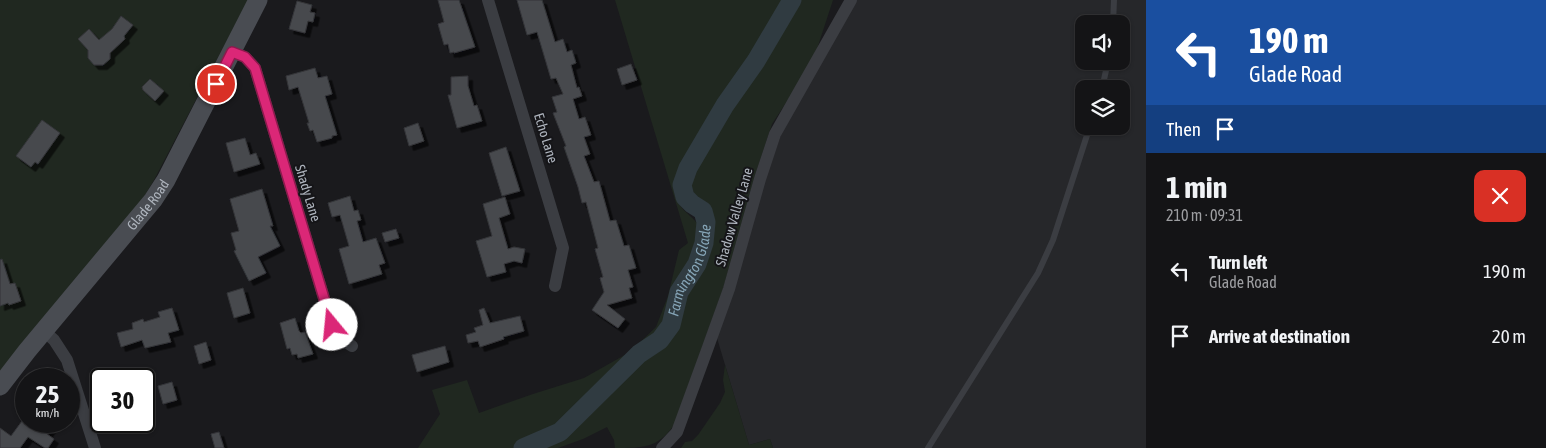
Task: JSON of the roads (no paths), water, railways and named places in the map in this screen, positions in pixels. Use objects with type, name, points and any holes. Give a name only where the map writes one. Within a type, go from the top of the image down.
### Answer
[{"type":"street","name":"Glade Road","points":[[0,386],[153,200],[166,180],[258,0]]},
{"type":"street","name":"Echo Lane","points":[[488,0],[563,248],[554,286]]},
{"type":"street","name":"Shadow Valley Lane","points":[[662,448],[677,432],[684,414],[729,288],[775,134],[851,0]]},
{"type":"street","name":"Shady Lane","points":[[232,52],[245,57],[255,68],[332,325],[340,338],[352,346]]},
{"type":"street","points":[[44,331],[54,340],[67,360],[95,448]]},
{"type":"lane","points":[[1113,15],[1114,0]]},
{"type":"lane","points":[[928,448],[1038,273],[1053,240],[1087,135]]},
{"type":"waterway","name":"Farmington Glade","points":[[523,448],[560,432],[639,354],[660,340],[671,325],[679,292],[697,264],[704,243],[706,222],[703,211],[685,197],[682,185],[688,168],[725,105],[756,61],[792,0]]}]
